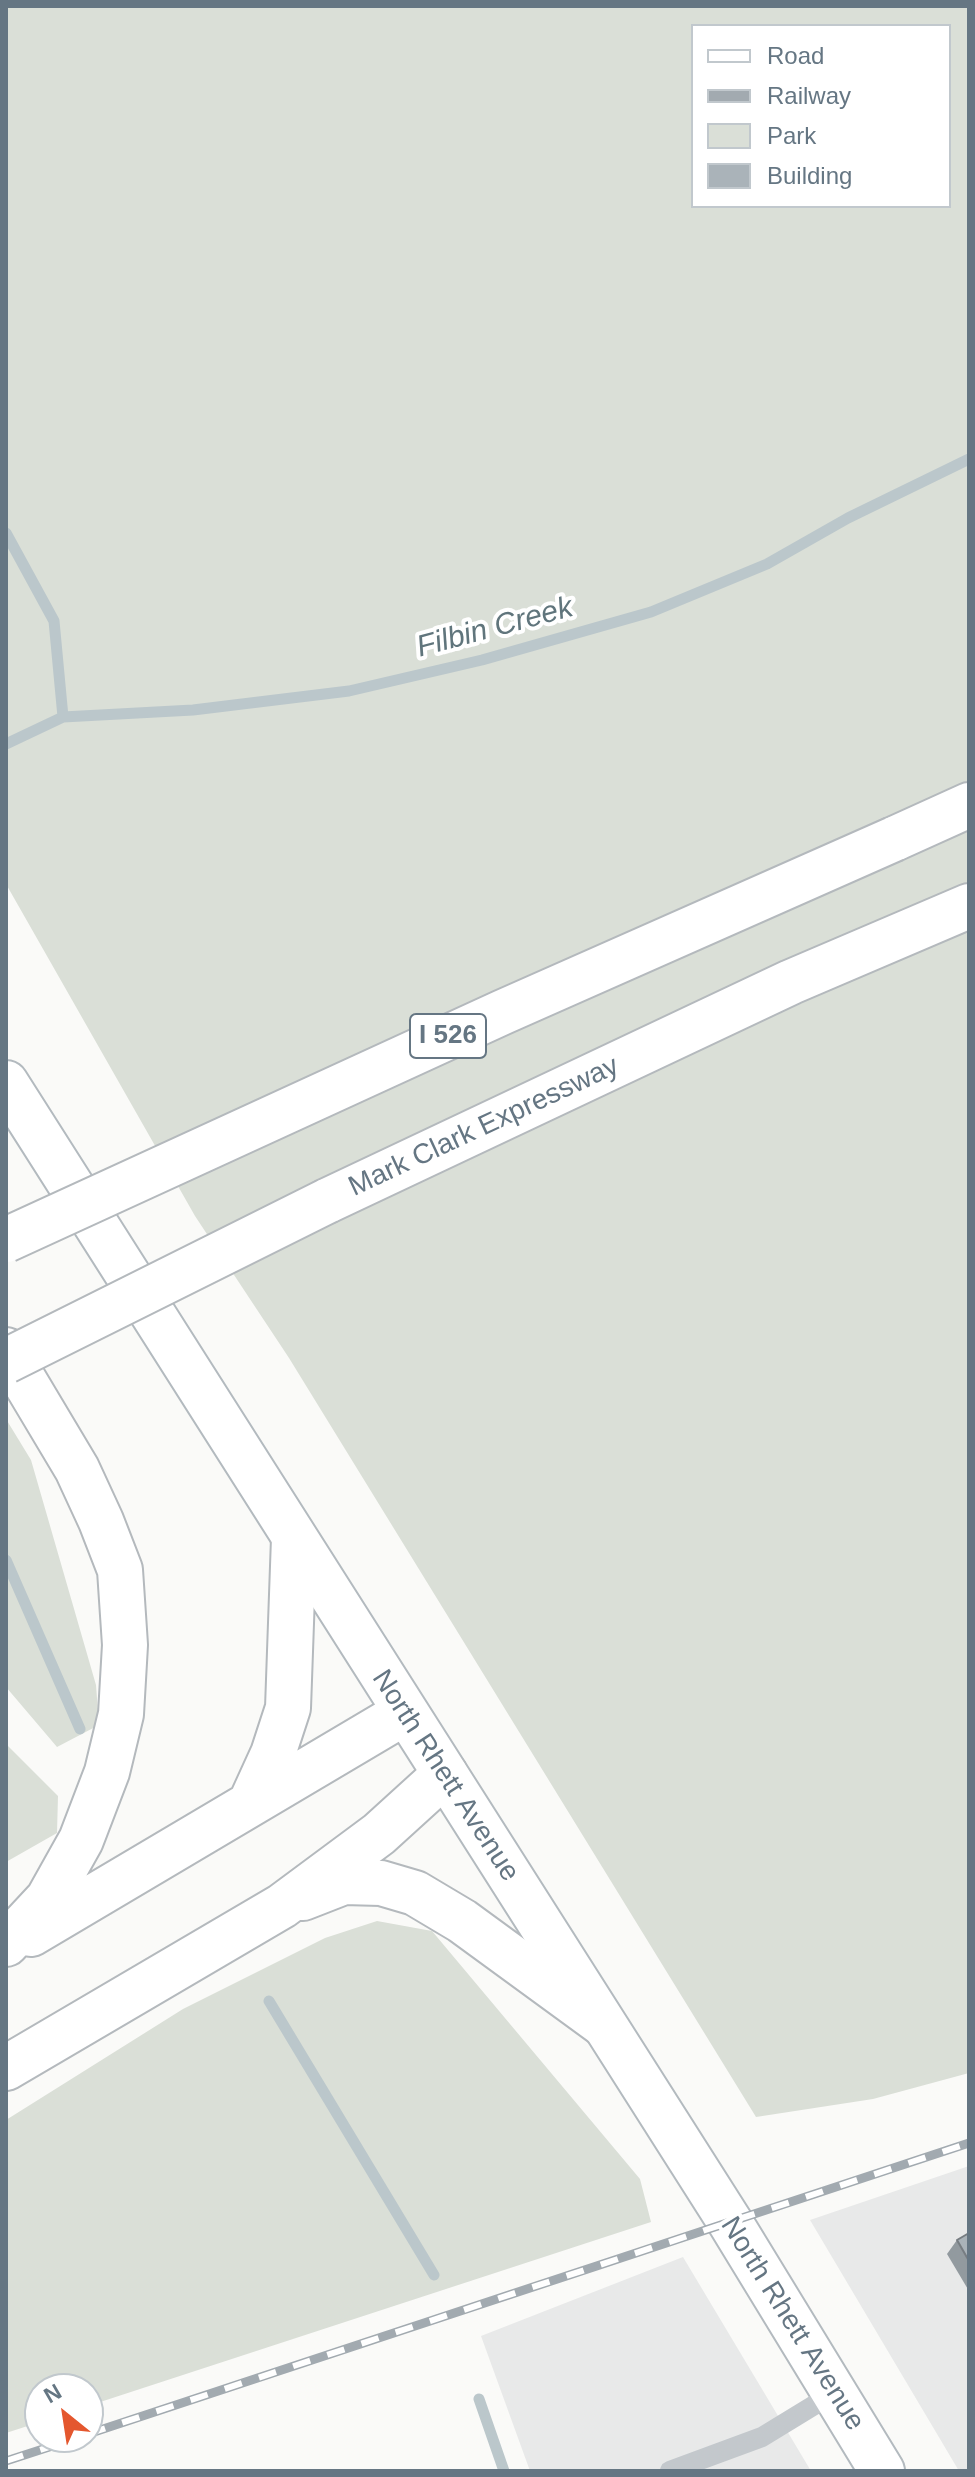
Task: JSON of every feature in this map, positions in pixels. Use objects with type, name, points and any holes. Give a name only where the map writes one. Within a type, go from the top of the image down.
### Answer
[{"type":"main road","points":[[894,839],[969,805]]},
{"type":"main road","name":"I 526","points":[[6,1240],[503,1012],[894,839],[969,812]]},
{"type":"main road","name":"Mark Clark Expressway","points":[[6,1361],[281,1223],[762,995],[969,906]]},
{"type":"main road","name":"North Rhett Avenue","points":[[6,1083],[603,2024],[882,2471]]},
{"type":"main road","points":[[6,1350],[77,1469],[101,1521],[120,1570],[125,1645],[121,1714],[107,1772],[81,1840],[48,1899],[6,1946]]},
{"type":"main road","points":[[252,1800],[273,1754],[288,1708],[294,1538]]},
{"type":"main road","points":[[6,1946],[404,1713]]},
{"type":"main road","points":[[6,2068],[282,1906],[379,1834],[445,1774]]},
{"type":"main road","points":[[282,1906],[344,1882],[381,1883],[415,1893],[462,1921],[603,2024]]},
{"type":"lane","points":[[670,2471],[762,2437],[834,2393]]},
{"type":"shaded area","points":[[969,2166],[969,2471],[959,2471],[810,2220]]},
{"type":"shaded area","points":[[683,2257],[811,2471],[530,2471],[481,2336]]},
{"type":"green space","points":[[6,6],[969,6],[969,2073],[873,2099],[756,2117],[289,1358],[195,1216],[6,884]]},
{"type":"green space","points":[[6,1419],[31,1460],[96,1685],[99,1725],[57,1747],[6,1687]]},
{"type":"green space","points":[[6,1744],[58,1796],[57,1833],[6,1862]]},
{"type":"green space","points":[[377,1921],[432,1931],[640,2179],[651,2222],[104,2401],[104,2373],[24,2373],[24,2427],[6,2433],[6,2120],[183,2009],[325,1938]]},
{"type":"building","points":[[969,2233],[969,2261],[957,2240]]},
{"type":"waterway","name":"Filbin Creek","points":[[6,744],[63,717],[193,710],[349,691],[482,660],[651,612],[767,564],[848,518],[969,459]]},
{"type":"waterway","points":[[6,533],[54,621],[63,717]]},
{"type":"waterway","points":[[6,1560],[80,1729]]},
{"type":"waterway","points":[[269,2001],[434,2275]]},
{"type":"waterway","points":[[479,2399],[504,2471]]},
{"type":"railway","points":[[104,2429],[969,2143]]},
{"type":"railway","points":[[6,2461],[31,2453]]}]
